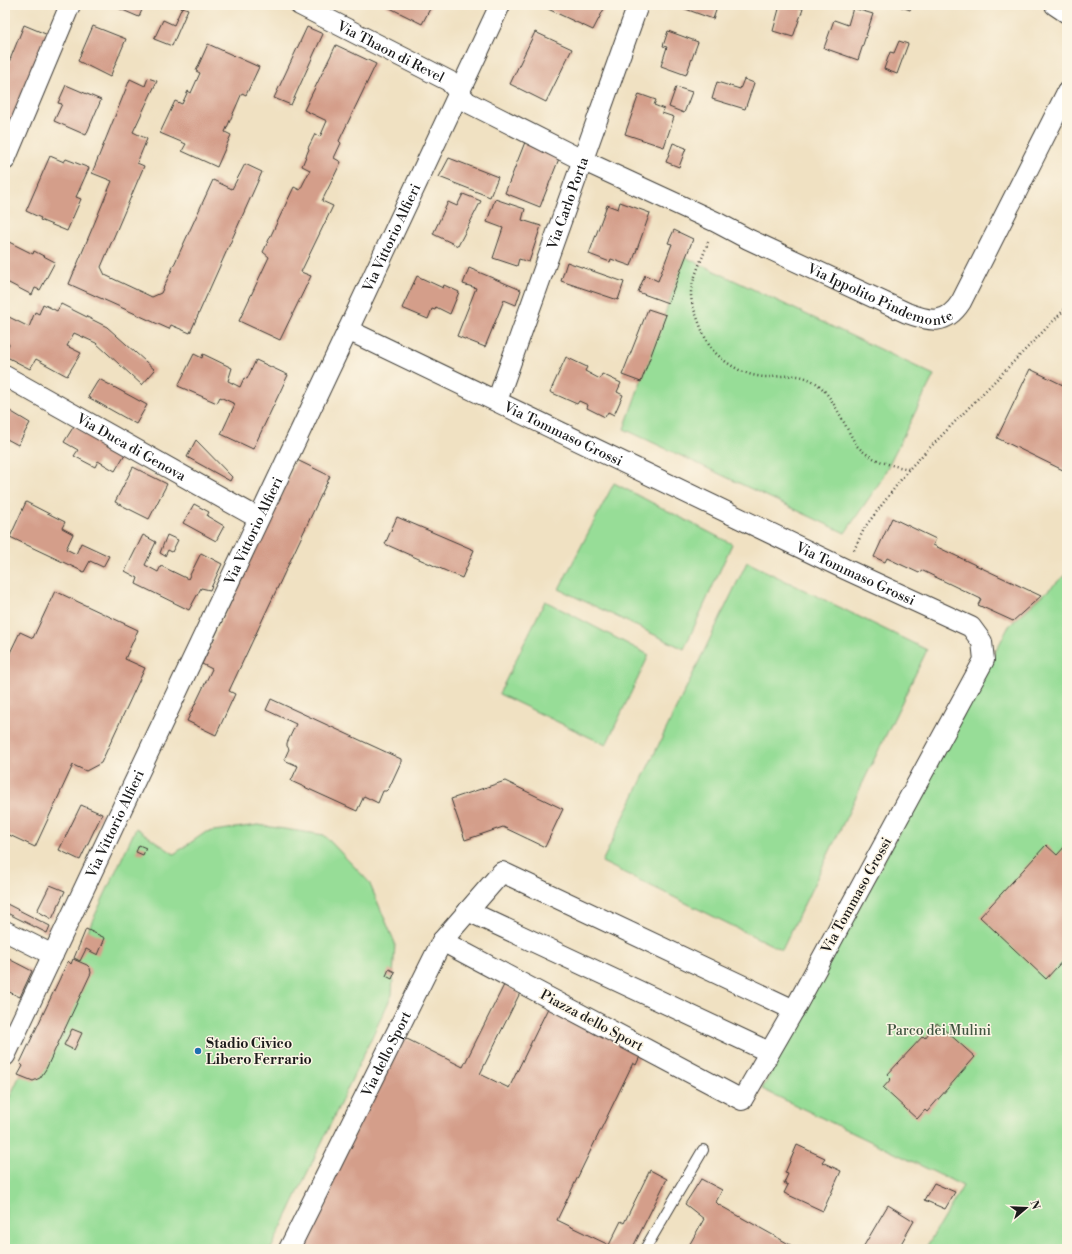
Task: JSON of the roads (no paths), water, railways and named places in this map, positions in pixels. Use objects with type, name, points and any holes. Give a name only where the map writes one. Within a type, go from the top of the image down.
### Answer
[{"type":"street","points":[[5,160],[70,5]]},
{"type":"street","name":"Via Thaon di Revel","points":[[300,5],[449,81],[467,102],[582,160]]},
{"type":"street","name":"Via Vittorio Alfieri","points":[[5,1056],[500,5]]},
{"type":"street","name":"Via Carlo Porta","points":[[497,401],[638,5]]},
{"type":"street","points":[[1056,5],[1067,13]]},
{"type":"street","name":"Via Ippolito Pindemonte","points":[[582,160],[907,313],[923,319],[944,319],[955,311],[961,302],[1067,92]]},
{"type":"street","name":"Via Tommaso Grossi","points":[[348,330],[971,628],[982,642],[984,660],[794,1010]]},
{"type":"street","name":"Via Duca di Genova","points":[[5,376],[258,518]]},
{"type":"street","name":"Via dello Sport","points":[[289,1249],[442,941],[502,872],[794,1010]]},
{"type":"street","points":[[468,911],[769,1052],[794,1010]]},
{"type":"street","points":[[5,931],[53,955]]},
{"type":"street","name":"Piazza dello Sport","points":[[442,941],[742,1100],[769,1052]]},
{"type":"lane","points":[[645,1249],[703,1150]]},
{"type":"place","name":"Stadio Civico Libero Ferrario","points":[[198,1051]]},
{"type":"park label","name":"Parco dei Mulini","points":[[939,1030]]}]
